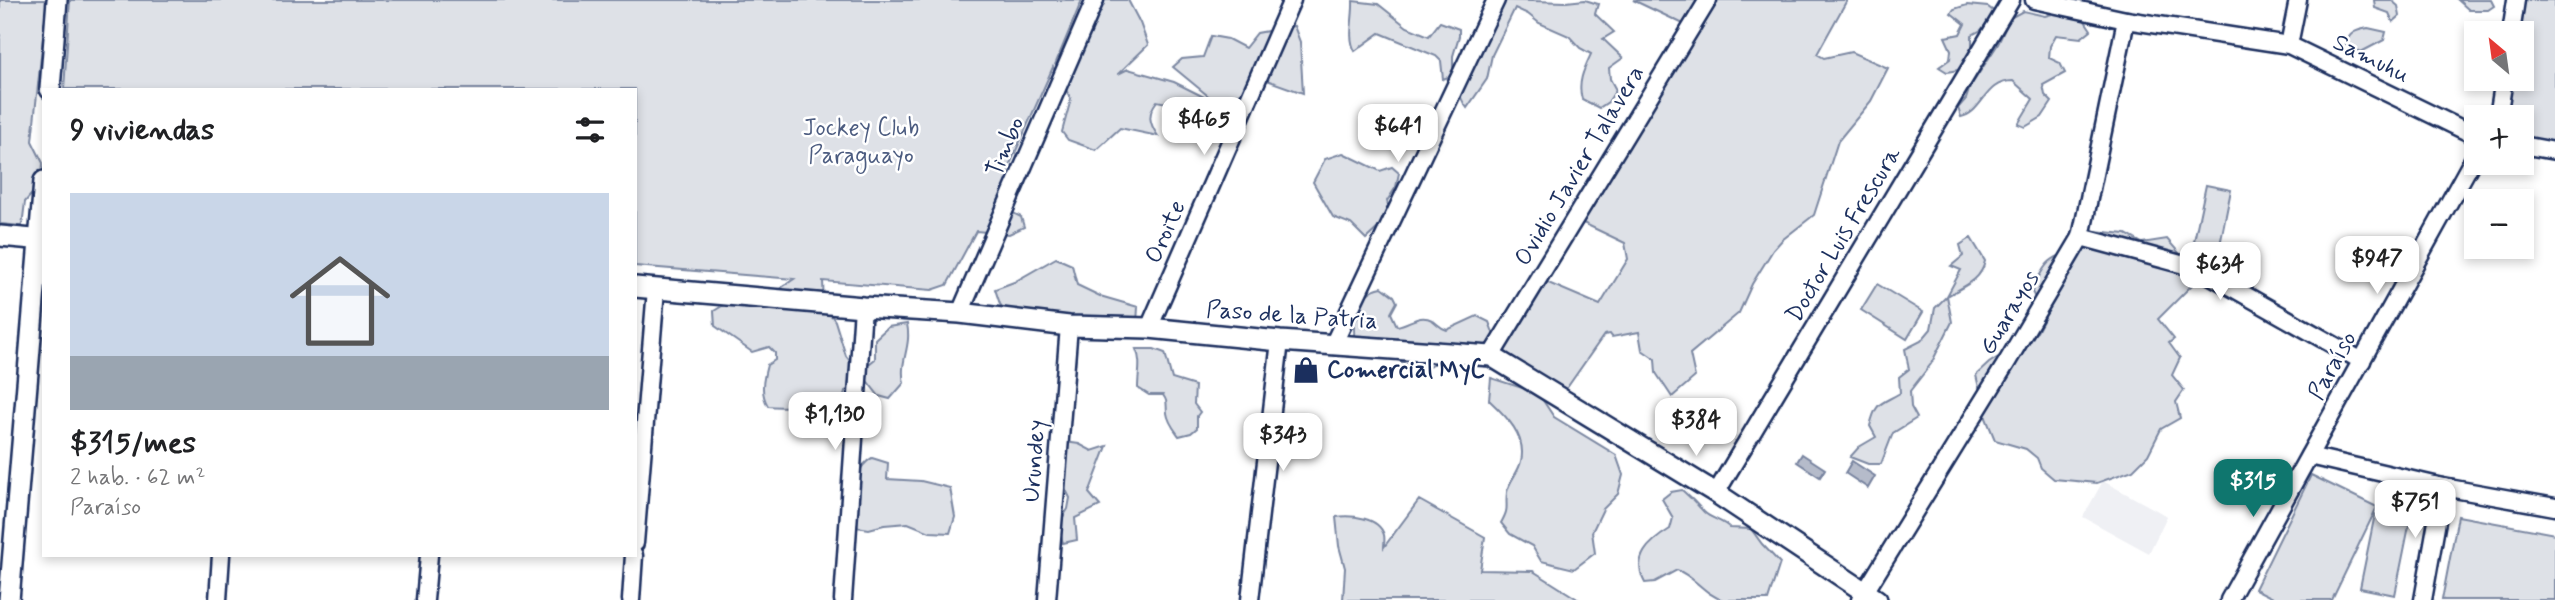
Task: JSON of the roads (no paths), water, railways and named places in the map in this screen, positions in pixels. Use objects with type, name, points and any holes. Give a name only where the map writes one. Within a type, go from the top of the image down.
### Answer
[{"type":"street","points":[[50,88],[57,0]]},
{"type":"street","name":"Timbo","points":[[960,313],[1095,0]]},
{"type":"street","name":"Oroite","points":[[1149,328],[1292,0]]},
{"type":"street","points":[[1334,343],[1496,0]]},
{"type":"street","name":"Ovidio Javier Talavera","points":[[1491,356],[1708,0]]},
{"type":"street","name":"Doctor Luis Frescura","points":[[1716,493],[2011,0]]},
{"type":"street","name":"Samuhu","points":[[2034,0],[2126,20],[2289,45],[2464,130]]},
{"type":"street","points":[[2289,45],[2298,0]]},
{"type":"street","points":[[2513,21],[2516,0]]},
{"type":"street","name":"Guarayos","points":[[1867,598],[2081,237],[2126,20]]},
{"type":"street","points":[[2534,147],[2555,151]]},
{"type":"street","name":"Paraíso","points":[[2229,600],[2464,175]]},
{"type":"street","points":[[0,236],[42,239],[9,600]]},
{"type":"street","points":[[2081,237],[2199,269],[2362,362]]},
{"type":"street","name":"Paso de la Patria","points":[[637,287],[960,313],[1069,326],[1149,328],[1280,341],[1491,356],[1716,493],[1867,598]]},
{"type":"street","points":[[637,519],[656,289]]},
{"type":"street","points":[[843,600],[863,307]]},
{"type":"street","name":"Urundey","points":[[1047,600],[1069,326]]},
{"type":"street","points":[[1250,600],[1280,341]]},
{"type":"street","points":[[2309,456],[2443,487],[2555,507]]},
{"type":"street","points":[[2423,600],[2443,487]]},
{"type":"street","points":[[218,600],[221,557]]},
{"type":"street","points":[[425,600],[429,557]]},
{"type":"street","points":[[631,600],[634,557]]},
{"type":"water","points":[[1802,454],[1825,469],[1820,477],[1797,462]]},
{"type":"water","points":[[1852,461],[1875,476],[1868,488],[1845,473]]},
{"type":"place","name":"Comercial MyC","points":[[1306,370]]},
{"type":"park label","name":"Jockey Club Paraguayo","points":[[861,142]]}]
